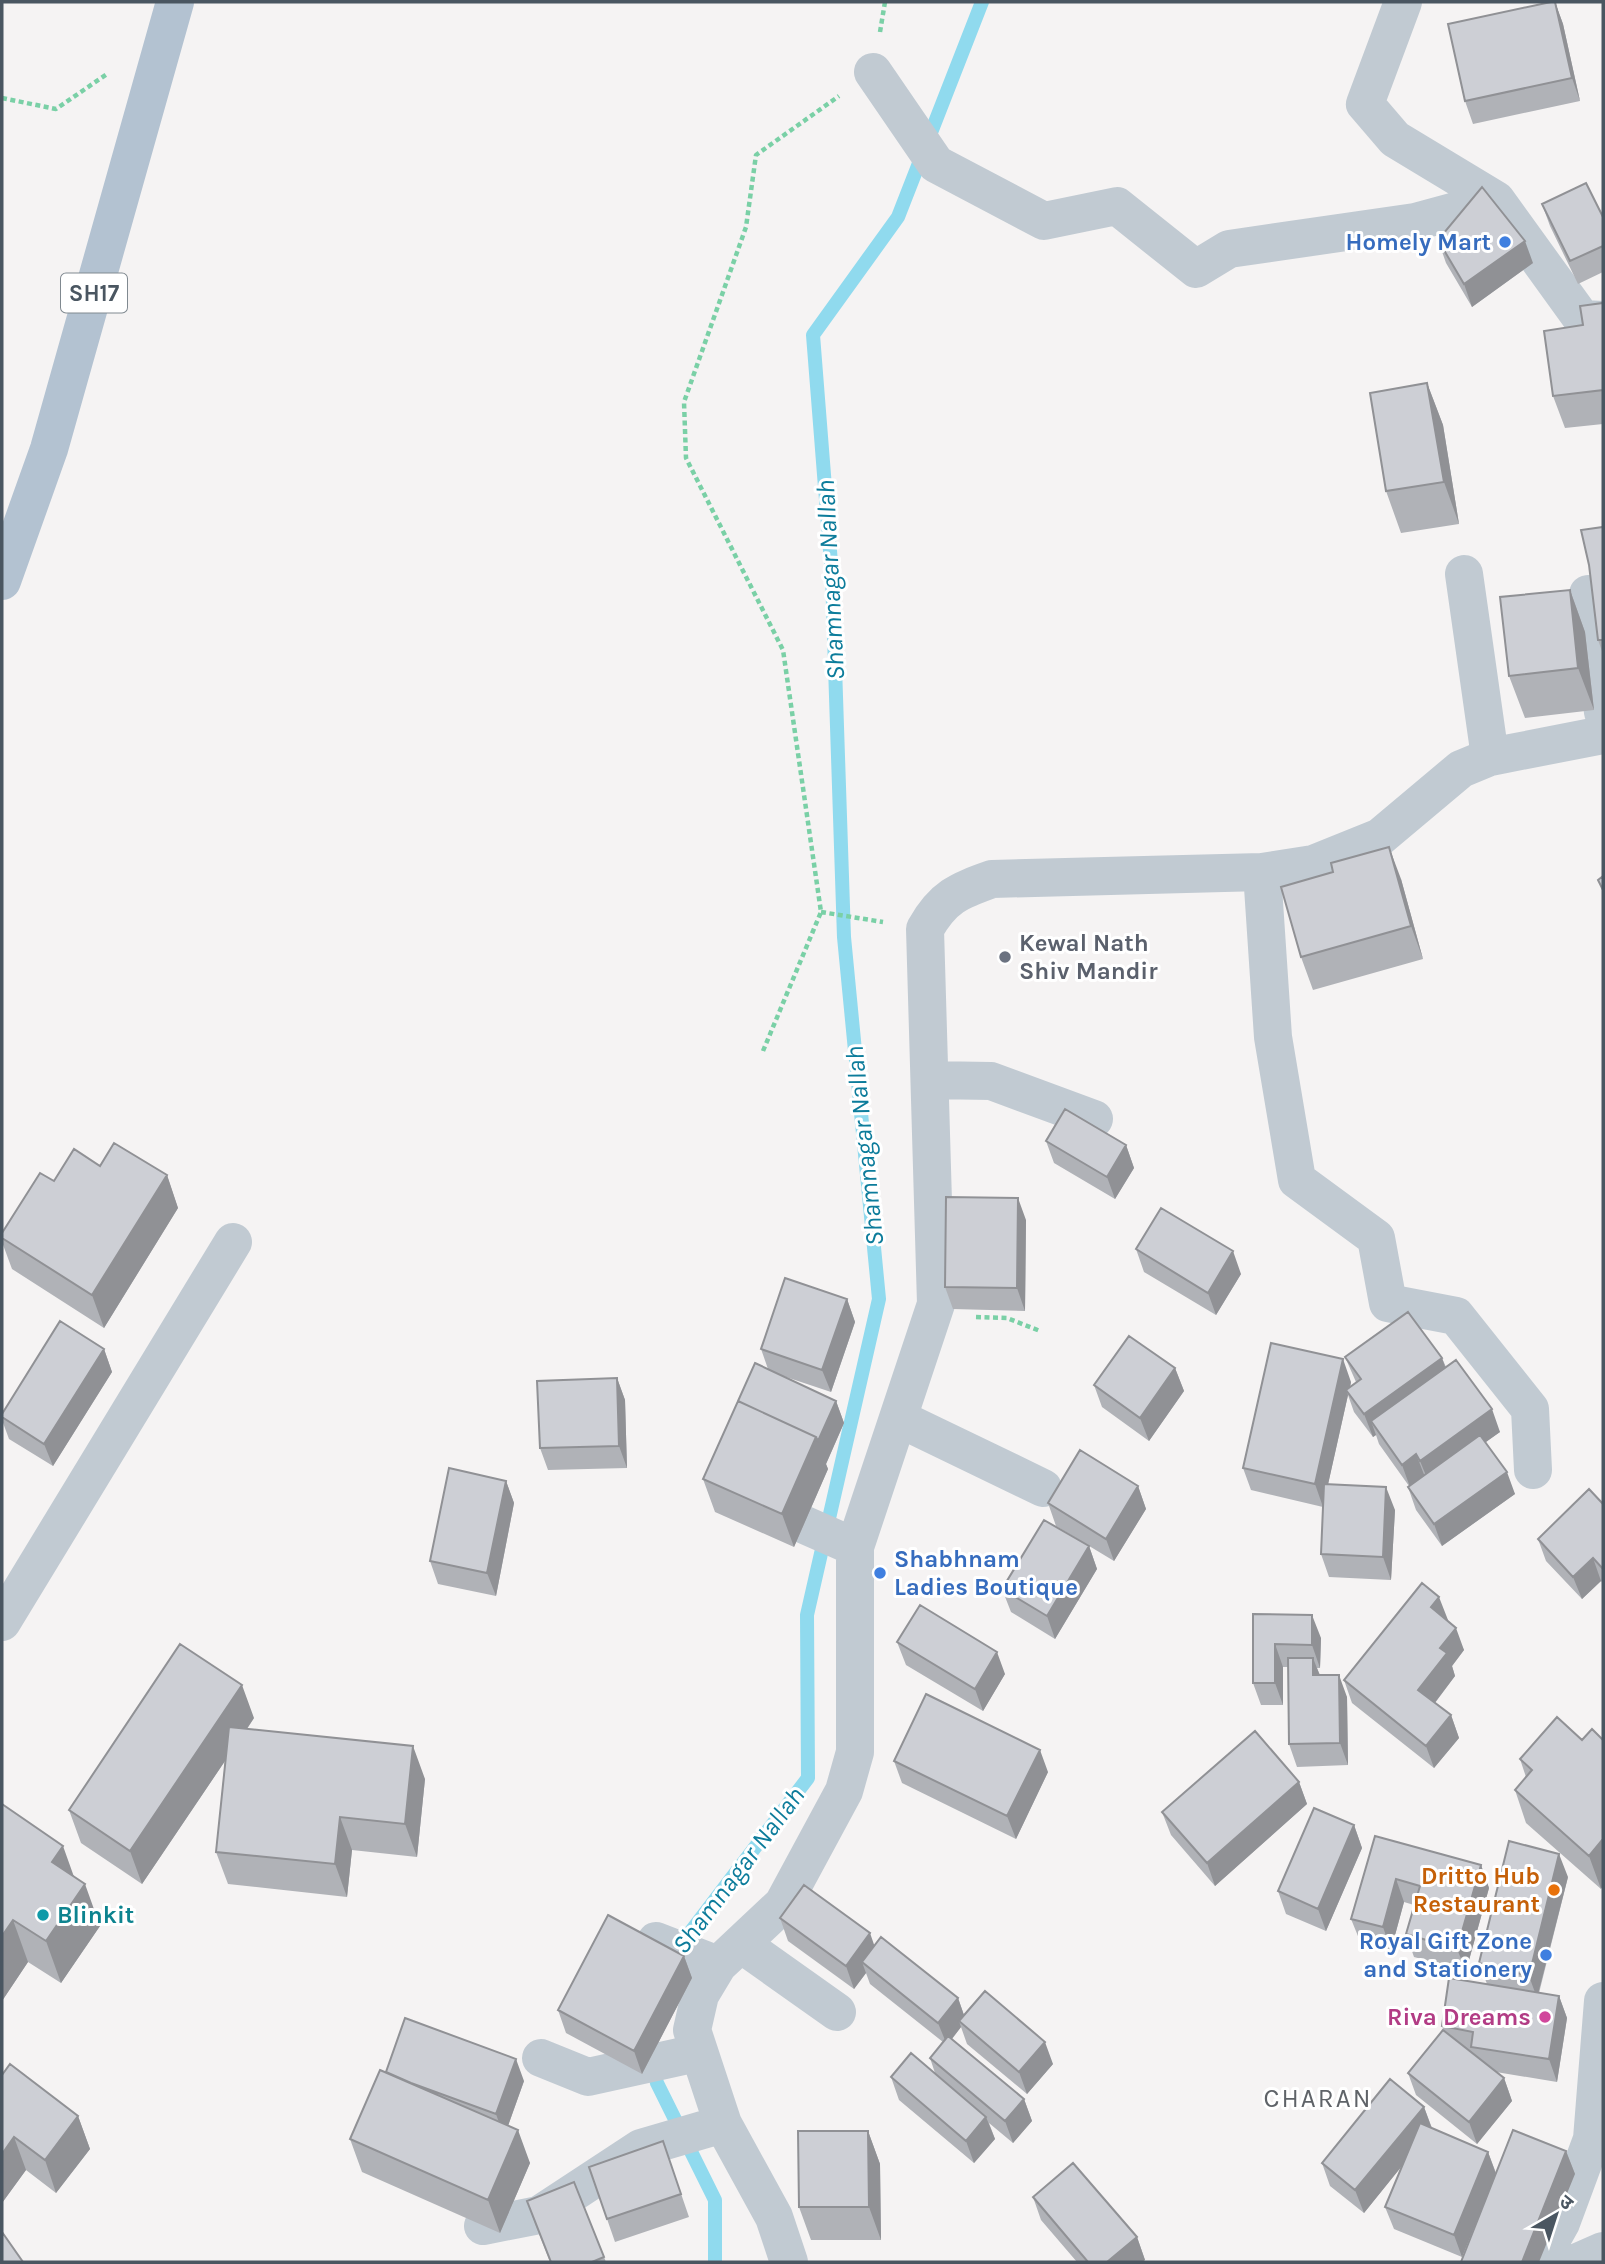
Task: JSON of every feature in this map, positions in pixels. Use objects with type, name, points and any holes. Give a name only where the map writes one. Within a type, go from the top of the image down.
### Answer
[{"type":"main road","name":"SH17","points":[[2,581],[50,449],[177,3]]},
{"type":"street","points":[[1403,2],[1365,104],[1395,139],[1496,200],[1582,319],[1603,320]]},
{"type":"street","points":[[873,72],[936,164],[1044,221],[1116,206],[1196,269],[1229,249],[1415,222],[1496,200]]},
{"type":"street","points":[[1464,574],[1490,757]]},
{"type":"street","points":[[1588,594],[1603,712]]},
{"type":"street","points":[[789,2262],[774,2217],[723,2124],[697,2053],[692,2030],[700,1994],[729,1955],[783,1904],[844,1791],[855,1752],[856,1547],[936,1304],[925,929],[938,907],[960,890],[992,879],[1262,872],[1313,863],[1380,837],[1461,769],[1490,757],[1603,735]]},
{"type":"street","points":[[1262,872],[1273,1037],[1297,1180],[1377,1238],[1388,1303],[1456,1316],[1530,1409],[1533,1470]]},
{"type":"street","points":[[931,1091],[991,1081],[1094,1119]]},
{"type":"street","points":[[931,1091],[979,1103],[1016,1118]]},
{"type":"street","points":[[2,1622],[233,1242]]},
{"type":"street","points":[[894,1429],[979,1482]]},
{"type":"street","points":[[894,1429],[1043,1488]]},
{"type":"street","points":[[798,1522],[856,1547]]},
{"type":"street","points":[[656,1941],[729,1955],[837,2012]]},
{"type":"street","points":[[1539,2262],[1561,2223],[1592,2139],[1603,2001]]},
{"type":"street","points":[[541,2058],[588,2077],[697,2053]]},
{"type":"street","points":[[483,2226],[538,2215],[641,2148],[723,2124]]},
{"type":"street","points":[[1578,2262],[1603,2251]]},
{"type":"path","points":[[2,98],[56,109],[116,66]]},
{"type":"path","points":[[762,1051],[821,912],[783,650],[686,458],[684,402],[746,227],[756,155],[873,72]]},
{"type":"path","points":[[821,912],[925,929]]},
{"type":"path","points":[[930,1321],[1007,1318],[1040,1331]]},
{"type":"building","points":[[1555,2],[1572,78],[1465,101],[1448,24]]},
{"type":"building","points":[[1586,183],[1603,217],[1603,246],[1570,261],[1542,204]]},
{"type":"building","points":[[1482,187],[1525,241],[1464,284],[1438,240]]},
{"type":"building","points":[[1603,303],[1603,390],[1553,396],[1544,331],[1583,325],[1580,306]]},
{"type":"building","points":[[1427,383],[1444,482],[1386,491],[1370,393]]},
{"type":"building","points":[[1603,527],[1603,640],[1598,640],[1589,565],[1581,530]]},
{"type":"building","points":[[1570,590],[1578,668],[1509,676],[1500,597]]},
{"type":"building","points":[[1389,847],[1411,926],[1301,957],[1281,887],[1333,872],[1331,863]]},
{"type":"building","points":[[1603,876],[1603,890],[1598,880]]},
{"type":"building","points":[[1065,1109],[1126,1145],[1107,1177],[1046,1141]]},
{"type":"building","points":[[114,1143],[167,1175],[92,1295],[2,1238],[2,1233],[40,1173],[54,1181],[74,1149],[100,1166]]},
{"type":"building","points":[[946,1197],[1018,1198],[1017,1288],[945,1287]]},
{"type":"building","points":[[1161,1208],[1233,1251],[1208,1293],[1136,1249]]},
{"type":"building","points":[[785,1278],[847,1299],[822,1370],[761,1349]]},
{"type":"building","points":[[1408,1312],[1442,1358],[1364,1414],[1346,1390],[1361,1379],[1345,1357]]},
{"type":"building","points":[[60,1321],[104,1349],[44,1444],[2,1417],[2,1414]]},
{"type":"building","points":[[1129,1336],[1175,1368],[1140,1418],[1094,1385]]},
{"type":"building","points":[[1271,1343],[1343,1359],[1315,1484],[1243,1468]]},
{"type":"building","points":[[1456,1360],[1492,1409],[1420,1461],[1416,1454],[1402,1465],[1371,1421]]},
{"type":"building","points":[[755,1363],[836,1401],[818,1441],[816,1437],[738,1401]]},
{"type":"building","points":[[617,1378],[619,1446],[540,1448],[537,1381]]},
{"type":"building","points":[[738,1401],[816,1437],[782,1514],[703,1479]]},
{"type":"building","points":[[1480,1435],[1507,1472],[1434,1524],[1408,1487]]},
{"type":"building","points":[[1080,1450],[1138,1486],[1106,1539],[1048,1503]]},
{"type":"building","points":[[449,1468],[506,1481],[487,1573],[430,1561]]},
{"type":"building","points":[[1324,1484],[1386,1487],[1383,1557],[1321,1554]]},
{"type":"building","points":[[1589,1489],[1603,1504],[1603,1569],[1593,1558],[1573,1577],[1538,1539]]},
{"type":"building","points":[[1044,1520],[1089,1546],[1047,1616],[1002,1589]]},
{"type":"building","points":[[1422,1583],[1439,1597],[1431,1607],[1456,1628],[1440,1648],[1447,1653],[1418,1690],[1451,1715],[1426,1746],[1344,1680]]},
{"type":"building","points":[[920,1605],[997,1652],[975,1689],[897,1642]]},
{"type":"building","points":[[1253,1614],[1312,1615],[1312,1645],[1275,1644],[1275,1683],[1253,1683]]},
{"type":"building","points":[[180,1644],[242,1685],[130,1851],[69,1810]]},
{"type":"building","points":[[1288,1658],[1313,1658],[1313,1675],[1339,1675],[1340,1743],[1289,1744]]},
{"type":"building","points":[[926,1694],[1040,1750],[1007,1816],[894,1761]]},
{"type":"building","points":[[1557,1717],[1582,1740],[1592,1729],[1603,1740],[1603,1839],[1589,1856],[1515,1790],[1532,1770],[1520,1759]]},
{"type":"building","points":[[229,1727],[413,1746],[405,1824],[340,1817],[335,1864],[216,1852]]},
{"type":"building","points":[[1255,1731],[1299,1782],[1207,1863],[1162,1812]]},
{"type":"building","points":[[2,1804],[63,1846],[52,1862],[85,1884],[46,1941],[13,1920],[2,1936]]},
{"type":"building","points":[[1314,1808],[1354,1825],[1318,1909],[1278,1891]]},
{"type":"building","points":[[1375,1836],[1481,1865],[1457,1949],[1406,1934],[1420,1886],[1396,1879],[1383,1927],[1351,1919]]},
{"type":"building","points":[[1509,1841],[1559,1854],[1529,1976],[1479,1963]]},
{"type":"building","points":[[804,1885],[870,1933],[846,1966],[780,1918]]},
{"type":"building","points":[[608,1915],[684,1956],[634,2051],[558,2010]]},
{"type":"building","points":[[881,1937],[958,1998],[938,2023],[862,1962]]},
{"type":"building","points":[[1449,1978],[1559,1996],[1549,2059],[1471,2047],[1473,2032],[1442,2026]]},
{"type":"building","points":[[985,1991],[1045,2042],[1019,2072],[959,2021]]},
{"type":"building","points":[[405,2018],[516,2059],[496,2114],[386,2072]]},
{"type":"building","points":[[1443,2030],[1504,2078],[1469,2122],[1408,2073]]},
{"type":"building","points":[[948,2036],[1024,2099],[1005,2121],[930,2058]]},
{"type":"building","points":[[911,2053],[986,2117],[966,2141],[891,2077]]},
{"type":"building","points":[[10,2064],[78,2116],[45,2160],[14,2137],[2,2154],[2,2075]]},
{"type":"building","points":[[380,2070],[518,2130],[488,2200],[350,2139]]},
{"type":"building","points":[[1390,2079],[1424,2107],[1355,2190],[1322,2163]]},
{"type":"building","points":[[1420,2123],[1488,2152],[1454,2235],[1385,2207]]},
{"type":"building","points":[[1513,2130],[1566,2151],[1522,2262],[1461,2262]]},
{"type":"building","points":[[798,2131],[868,2131],[869,2207],[799,2207]]},
{"type":"building","points":[[663,2141],[681,2194],[607,2219],[589,2167]]},
{"type":"building","points":[[1073,2163],[1137,2237],[1107,2262],[1088,2262],[1033,2197]]},
{"type":"building","points":[[574,2182],[604,2257],[592,2262],[551,2262],[527,2201]]},
{"type":"building","points":[[2,2232],[23,2262],[2,2262]]},
{"type":"waterway","name":"Shamnagar Nallah","points":[[679,1947],[808,1778],[807,1615],[879,1299],[844,937],[832,576],[813,335],[898,217],[982,2]]},
{"type":"waterway","name":"Shamnagar Nallah","points":[[652,2063],[657,2083],[715,2200],[715,2262]]},
{"type":"place","name":"Homely Mart","points":[[1505,242]]},
{"type":"place","name":"Kewal Nath Shiv Mandir","points":[[1005,957]]},
{"type":"place","name":"Shabhnam Ladies Boutique","points":[[880,1573]]},
{"type":"place","name":"Dritto Hub Restaurant","points":[[1554,1890]]},
{"type":"place","name":"Blinkit","points":[[43,1915]]},
{"type":"place","name":"Royal Gift Zone and Stationery","points":[[1546,1955]]},
{"type":"place","name":"Riva Dreams","points":[[1545,2017]]},
{"type":"district","name":"CHARAN","points":[[1318,2098]]}]
